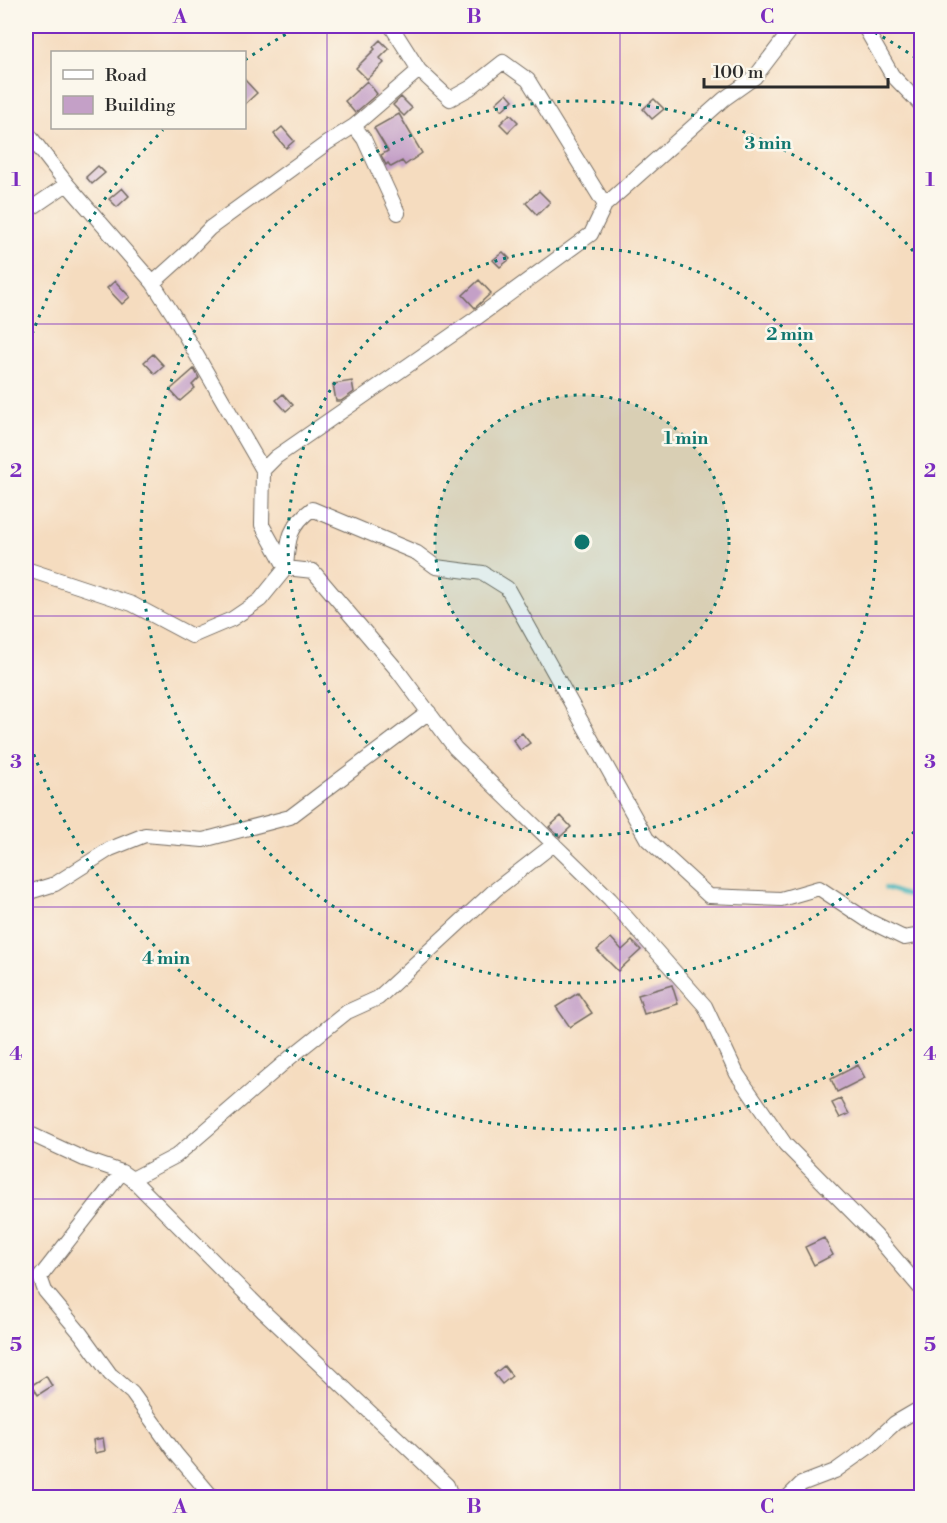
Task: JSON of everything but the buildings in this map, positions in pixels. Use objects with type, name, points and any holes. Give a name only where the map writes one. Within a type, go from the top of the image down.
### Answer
[{"type":"street","points":[[391,26],[419,70],[450,99],[470,88],[503,62],[528,80],[605,205]]},
{"type":"street","points":[[263,470],[276,457],[465,326],[591,234],[605,205],[724,99],[755,77],[794,26]]},
{"type":"street","points":[[864,26],[892,75],[921,106]]},
{"type":"street","points":[[153,283],[210,228],[354,126],[419,70]]},
{"type":"street","points":[[354,126],[364,139],[398,213]]},
{"type":"street","points":[[26,131],[67,184],[153,283],[174,316],[263,470],[262,525],[286,568]]},
{"type":"street","points":[[26,212],[67,184]]},
{"type":"street","points":[[26,569],[132,604],[192,636],[232,619],[260,600],[286,568],[289,536],[301,517],[312,509],[417,553],[436,567],[483,573],[507,588],[648,839],[709,896],[781,899],[819,888],[867,920],[904,938],[921,935]]},
{"type":"street","points":[[286,568],[313,571],[398,671],[455,748],[610,899],[705,1006],[737,1074],[785,1144],[876,1236],[921,1290]]},
{"type":"street","points":[[26,892],[55,884],[110,849],[145,835],[203,840],[290,817],[429,712]]},
{"type":"street","points":[[213,1497],[176,1455],[132,1393],[110,1374],[81,1334],[45,1292],[40,1277],[127,1175],[176,1156],[347,1012],[378,998],[495,890],[554,844]]},
{"type":"street","points":[[26,1132],[84,1159],[127,1175],[264,1312],[447,1485],[452,1497]]},
{"type":"street","points":[[787,1497],[801,1484],[835,1471],[870,1446],[895,1424],[921,1408]]},
{"type":"waterway","points":[[885,888],[922,900]]}]
